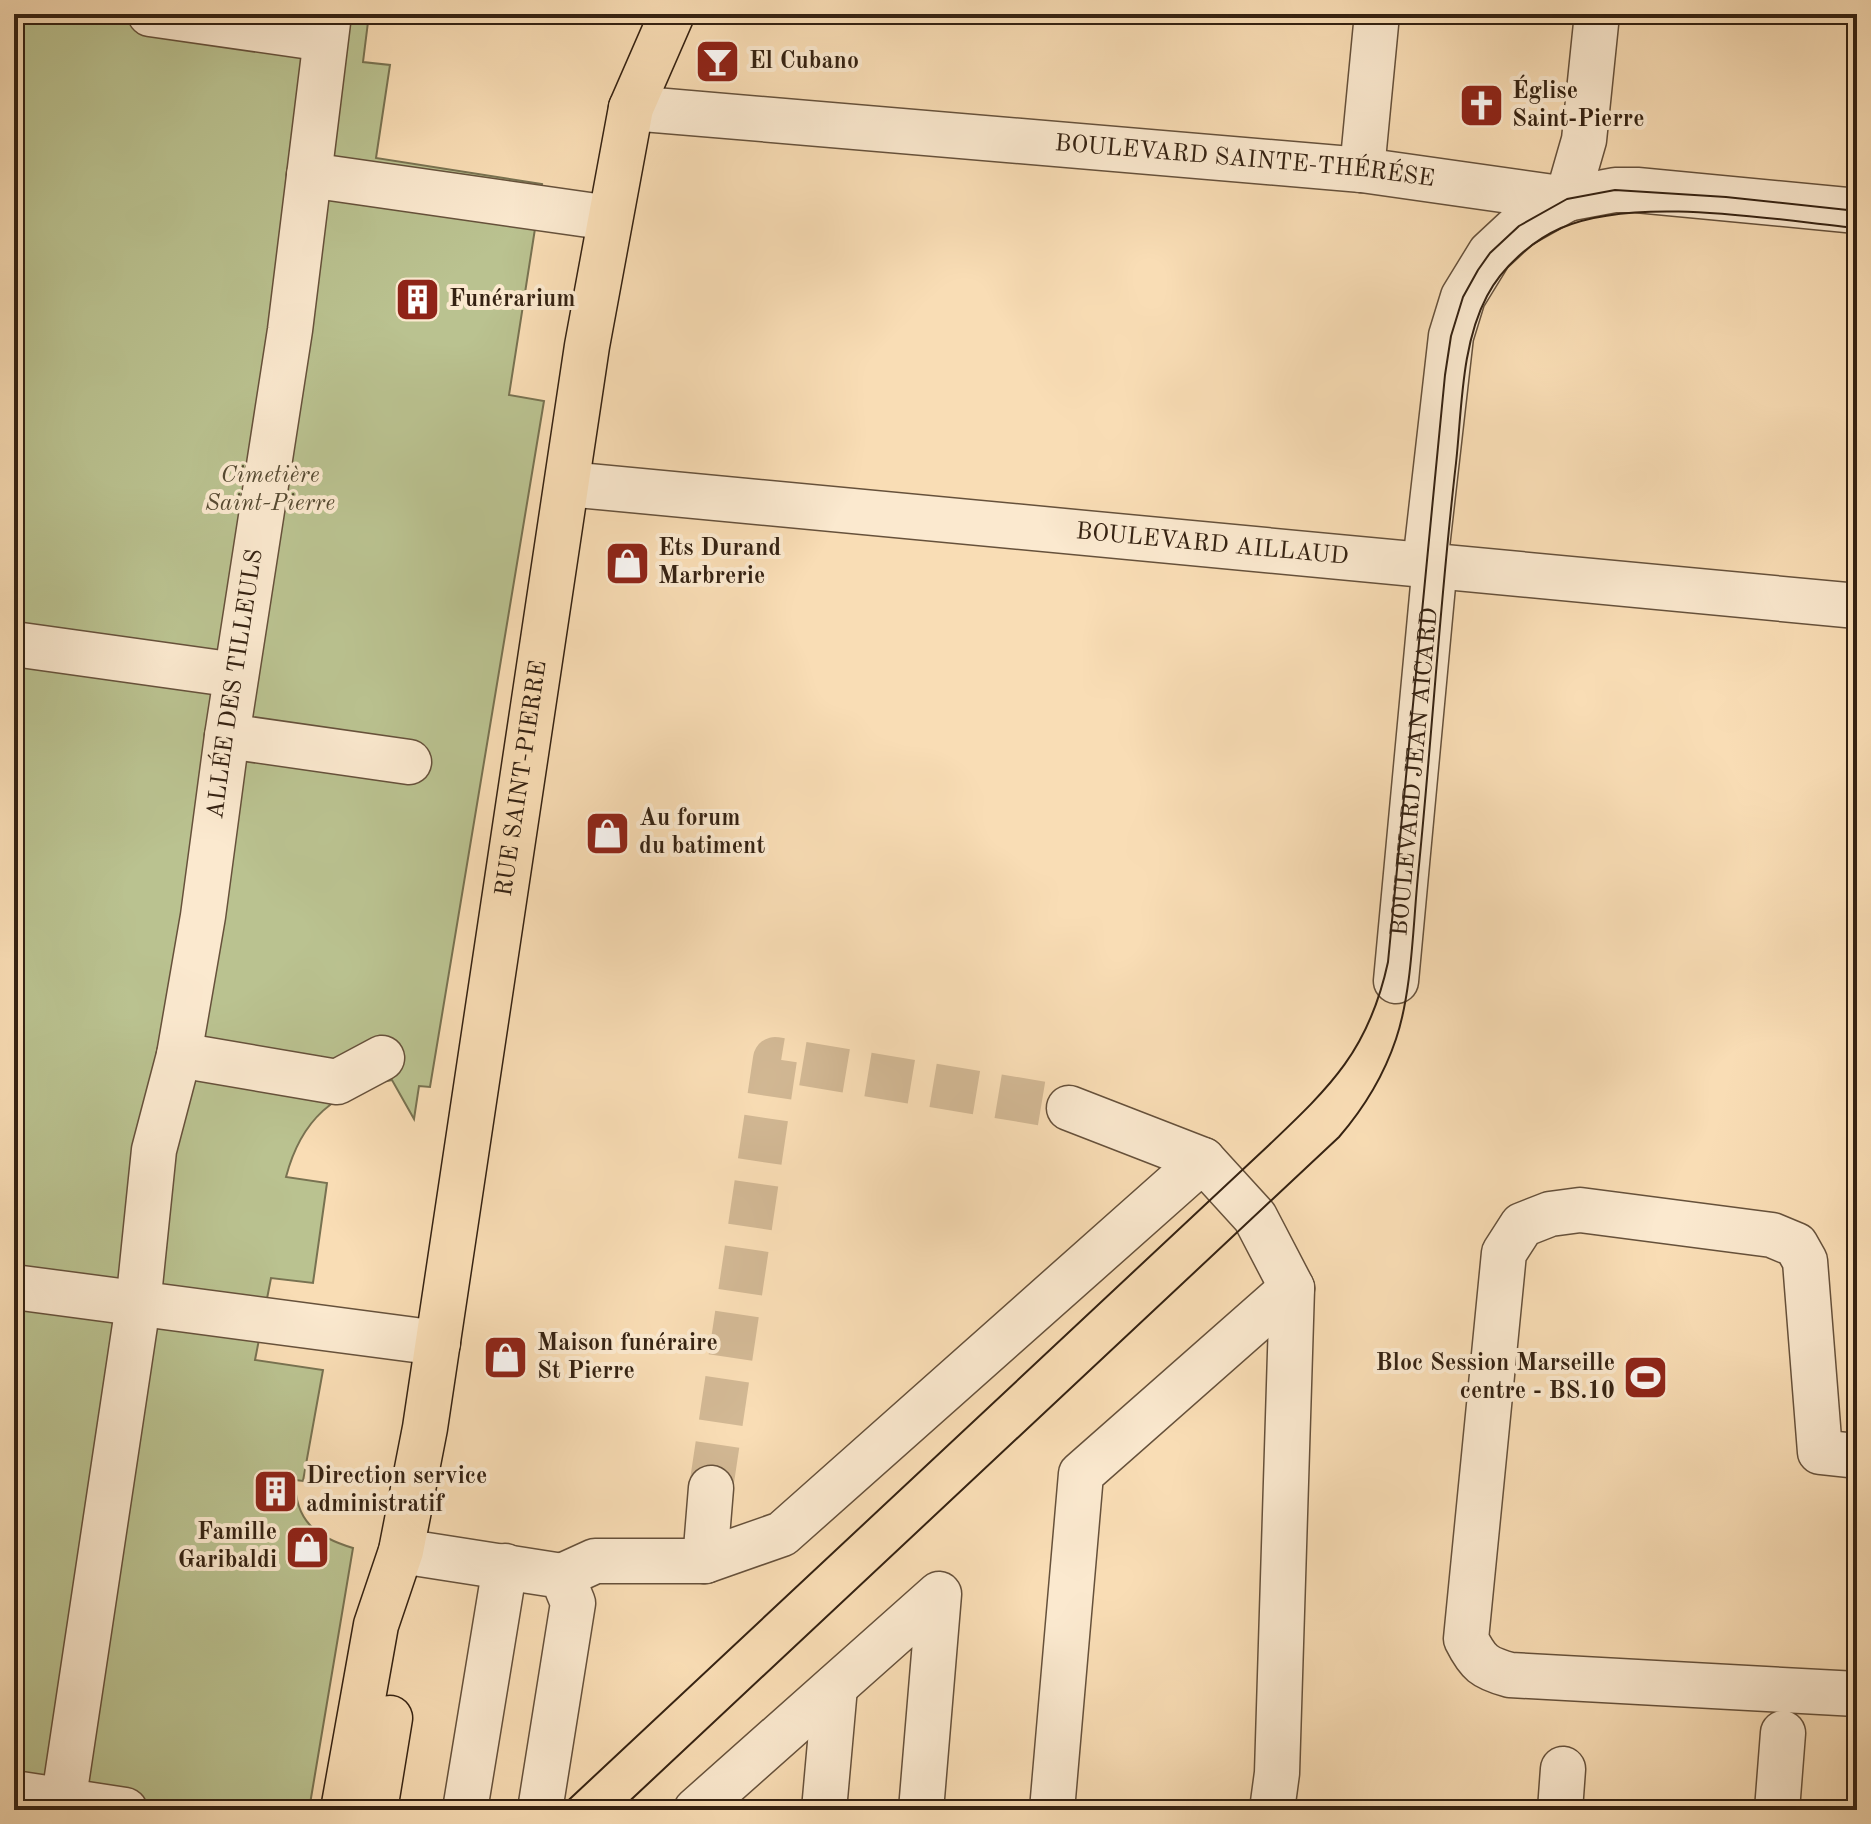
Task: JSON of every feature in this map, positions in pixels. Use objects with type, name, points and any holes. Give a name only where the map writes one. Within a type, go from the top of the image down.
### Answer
[{"type":"main road","name":"RUE SAINT-PIERRE","points":[[343,1810],[376,1625],[401,1551],[425,1428],[587,346],[610,218],[631,108],[672,14]]},
{"type":"main road","name":"RUE SAINT-PIERRE","points":[[375,1810],[402,1629],[401,1551]]},
{"type":"street","points":[[150,14],[327,26]]},
{"type":"street","points":[[1362,170],[1377,14]]},
{"type":"street","points":[[1567,199],[1584,140],[1597,14]]},
{"type":"street","name":"ALLÉE DES TILLEULS","points":[[63,1805],[138,1305],[154,1150],[179,1055],[203,916],[236,675],[290,330],[327,26]]},
{"type":"street","name":"BOULEVARD SAINTE-THÉRÉSE","points":[[631,108],[1362,170],[1567,199],[1615,190],[1637,190],[1857,211]]},
{"type":"street","points":[[309,175],[610,218]]},
{"type":"street","name":"BOULEVARD JEAN AICARD","points":[[1396,981],[1451,336],[1463,297],[1490,253],[1519,226],[1567,199]]},
{"type":"street","name":"BOULEVARD AILLAUD","points":[[567,484],[1857,606]]},
{"type":"street","points":[[14,644],[236,675]]},
{"type":"street","points":[[227,736],[409,762]]},
{"type":"street","points":[[179,1055],[337,1082],[382,1058]]},
{"type":"street","points":[[1069,1108],[1203,1160],[1255,1217],[1292,1288],[1277,1773],[1272,1810]]},
{"type":"street","points":[[401,1551],[562,1576],[595,1561],[705,1561],[782,1534],[1203,1160]]},
{"type":"street","points":[[1857,1456],[1820,1452],[1805,1261],[1796,1245],[1772,1235],[1580,1210],[1550,1214],[1522,1225],[1504,1253],[1466,1639],[1476,1658],[1491,1670],[1510,1675],[1857,1694]]},
{"type":"street","points":[[14,1287],[438,1343]]},
{"type":"street","points":[[1052,1810],[1081,1474],[1292,1288]]},
{"type":"street","points":[[705,1561],[711,1488]]},
{"type":"street","points":[[465,1810],[505,1566]]},
{"type":"street","points":[[540,1810],[573,1603],[562,1576]]},
{"type":"street","points":[[696,1810],[727,1796],[835,1687],[939,1594],[921,1810]]},
{"type":"street","points":[[824,1810],[835,1687]]},
{"type":"street","points":[[1777,1810],[1783,1733]]},
{"type":"street","points":[[14,1793],[63,1805],[125,1810]]},
{"type":"green space","name":"Cimetière Saint-Pierre","points":[[14,14],[369,14],[363,62],[390,65],[376,158],[542,184],[509,395],[544,401],[430,1087],[419,1086],[414,1119],[392,1080],[353,1091],[323,1111],[301,1139],[286,1177],[327,1183],[313,1283],[271,1278],[255,1360],[323,1370],[303,1481],[295,1480],[296,1494],[310,1525],[328,1538],[353,1548],[309,1810],[14,1810]]},
{"type":"tunnel","points":[[711,1488],[775,1059],[1069,1108]]},
{"type":"tram line","points":[[558,1810],[1291,1124],[1329,1084],[1358,1043],[1380,993],[1388,962],[1451,336],[1463,297],[1490,253],[1519,226],[1567,199],[1615,190],[1726,197],[1857,211]]},
{"type":"tram line","points":[[620,1810],[1339,1137],[1372,1091],[1396,1039],[1409,980],[1445,566],[1467,356],[1478,315],[1493,285],[1509,265],[1550,233],[1592,218],[1666,211],[1857,228]]},
{"type":"place","name":"El Cubano","points":[[718,62]]},
{"type":"place","name":"Église Saint-Pierre","points":[[1481,106]]},
{"type":"place","name":"Funérarium","points":[[418,300]]},
{"type":"place","name":"Ets Durand Marbrerie","points":[[627,563]]},
{"type":"place","name":"Au forum du batiment","points":[[608,833]]},
{"type":"place","name":"Maison funéraire St Pierre","points":[[506,1358]]},
{"type":"place","name":"Bloc Session Marseille centre - BS.10","points":[[1646,1378]]},
{"type":"place","name":"Direction service administratif","points":[[275,1491]]},
{"type":"place","name":"Famille Garibaldi","points":[[308,1547]]}]
